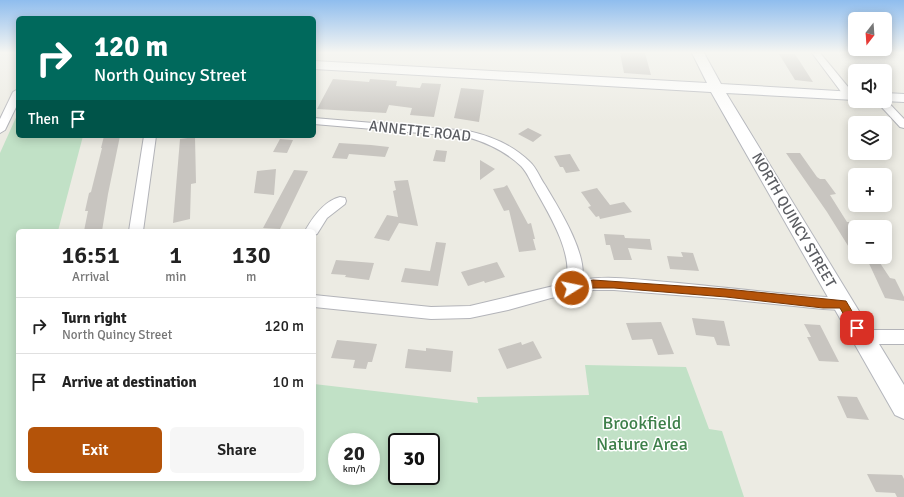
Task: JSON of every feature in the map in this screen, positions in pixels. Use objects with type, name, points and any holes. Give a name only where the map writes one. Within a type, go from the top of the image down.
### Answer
[{"type":"main road","points":[[510,76],[848,95]]},
{"type":"main road","name":"NORTH QUINCY STREET","points":[[710,76],[904,408]]},
{"type":"main road","points":[[892,97],[904,98]]},
{"type":"street","points":[[836,76],[848,90]]},
{"type":"street","points":[[0,130],[16,96]]},
{"type":"street","points":[[888,108],[904,125]]},
{"type":"street","name":"ANNETTE ROAD","points":[[316,121],[468,134],[486,139],[506,148],[527,165],[559,220],[573,255],[575,277],[572,288]]},
{"type":"street","points":[[136,229],[150,138]]},
{"type":"street","points":[[313,229],[322,215],[340,201]]},
{"type":"street","points":[[316,301],[431,313],[470,312],[572,288],[593,284],[614,284],[726,293],[823,304],[843,304]]},
{"type":"street","points":[[862,337],[904,337]]},
{"type":"green space","name":"Brookfield Nature Area","points":[[16,117],[16,138],[82,138],[59,229],[16,229],[16,481],[316,481],[316,384],[478,403],[477,397],[589,395],[585,365],[686,367],[709,429],[722,431],[744,497],[0,497],[0,153]]},
{"type":"building","points":[[793,76],[809,76],[813,82],[795,80]]},
{"type":"building","points":[[333,79],[369,82],[370,79],[397,81],[396,86],[420,88],[422,83],[441,84],[434,117],[410,115],[412,108],[389,105],[386,113],[317,109]]},
{"type":"building","points":[[461,88],[484,90],[479,122],[454,118]]},
{"type":"building","points":[[528,128],[542,135],[533,142],[518,134]]},
{"type":"building","points":[[104,138],[120,138],[102,229],[84,229],[88,211],[85,211]]},
{"type":"building","points":[[195,138],[196,183],[191,184],[190,219],[173,223],[180,139]]},
{"type":"building","points":[[280,139],[293,140],[287,153],[273,152]]},
{"type":"building","points":[[339,143],[389,147],[385,157],[349,154],[347,159],[332,158]]},
{"type":"building","points":[[436,150],[447,151],[445,162],[433,161]]},
{"type":"building","points":[[786,153],[800,153],[817,177],[820,179],[825,179],[836,194],[830,195],[848,222],[848,246],[827,212]]},
{"type":"building","points":[[570,154],[580,171],[566,173],[563,167],[560,167],[554,156]]},
{"type":"building","points":[[480,160],[495,169],[480,180]]},
{"type":"building","points":[[276,169],[274,195],[254,193],[257,171]]},
{"type":"building","points":[[294,170],[308,171],[280,229],[263,228]]},
{"type":"building","points":[[408,180],[418,226],[399,223],[389,241],[374,238],[387,215],[398,217],[393,191],[396,190],[394,181]]},
{"type":"building","points":[[507,185],[528,224],[531,223],[536,250],[519,252],[509,210],[504,211],[493,189]]},
{"type":"building","points":[[597,188],[610,205],[624,202],[632,212],[600,219],[599,216],[596,217],[588,207],[591,206],[581,192]]},
{"type":"building","points":[[604,234],[624,235],[625,238],[650,239],[652,250],[628,248],[632,260],[614,260],[610,245],[606,245]]},
{"type":"building","points":[[436,242],[446,243],[438,286],[401,282],[405,268],[430,271]]},
{"type":"building","points":[[681,252],[693,253],[699,271],[670,269],[667,256],[683,257]]},
{"type":"building","points":[[336,260],[374,263],[369,280],[345,277],[346,275],[331,274]]},
{"type":"building","points":[[497,262],[505,277],[468,286],[461,272]]},
{"type":"building","points":[[869,264],[881,264],[890,278],[895,279],[904,297],[904,301],[885,298]]},
{"type":"building","points":[[692,318],[724,321],[730,346],[717,345],[714,337],[696,335]]},
{"type":"building","points":[[661,322],[674,354],[658,355],[652,339],[632,340],[626,323]]},
{"type":"building","points":[[804,324],[820,325],[839,362],[819,361],[807,337],[811,337]]},
{"type":"building","points":[[337,340],[377,344],[372,362],[368,362],[366,369],[353,368],[355,360],[331,358]]},
{"type":"building","points":[[533,341],[542,358],[507,369],[498,349],[521,342],[522,345]]},
{"type":"building","points":[[426,348],[453,351],[451,372],[405,368],[408,349],[426,351]]},
{"type":"building","points":[[837,396],[857,397],[869,420],[847,418]]},
{"type":"building","points":[[867,474],[902,475],[904,479],[904,497],[897,497],[895,493],[876,492]]},
{"type":"route","points":[[572,288],[593,284],[614,284],[726,293],[823,304],[843,304],[857,328]]}]
